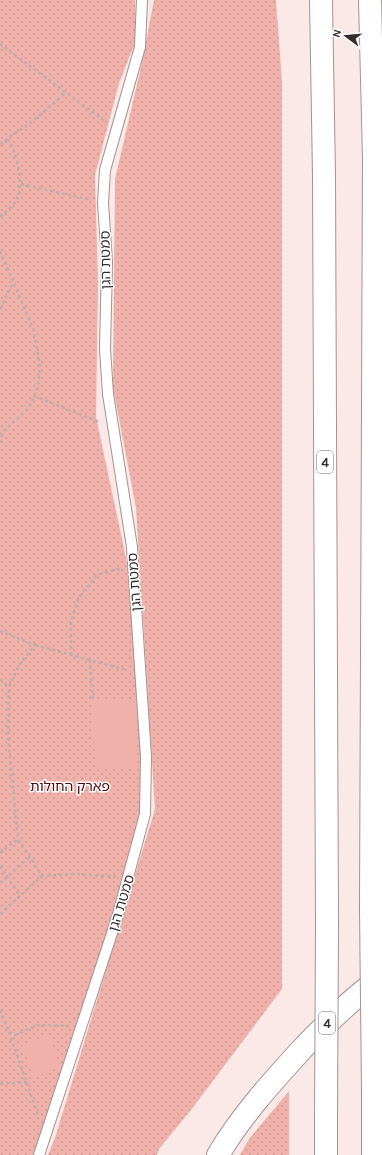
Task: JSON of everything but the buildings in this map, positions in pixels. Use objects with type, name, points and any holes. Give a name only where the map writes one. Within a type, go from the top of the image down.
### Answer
[{"type":"highway","name":"4","points":[[321,0],[324,183],[327,924],[326,1155]]},
{"type":"highway","points":[[370,0],[374,158],[371,908],[373,1155]]},
{"type":"highway","points":[[218,1155],[247,1112],[270,1084],[335,1016],[378,979]]},
{"type":"lane","name":"סמטת הגן","points":[[39,1155],[128,879],[145,814],[146,757],[132,547],[108,394],[105,348],[107,262],[103,203],[105,170],[140,47],[142,0]]},
{"type":"path","points":[[0,44],[116,129]]},
{"type":"path","points":[[0,144],[8,140],[34,120],[66,93]]},
{"type":"path","points":[[0,216],[3,215],[17,199],[21,184],[13,147],[8,140]]},
{"type":"path","points":[[21,184],[103,203]]},
{"type":"path","points":[[0,251],[33,328],[40,366],[38,387],[29,408],[1,434],[0,443]]},
{"type":"path","points":[[0,309],[13,282]]},
{"type":"path","points":[[34,396],[113,428]]},
{"type":"path","points":[[71,655],[71,622],[79,597],[97,575],[113,569],[125,568]]},
{"type":"path","points":[[0,631],[35,645],[132,672]]},
{"type":"path","points":[[35,645],[19,665],[9,688],[8,736],[18,839],[42,876]]},
{"type":"path","points":[[90,660],[92,701]]},
{"type":"path","points":[[0,679],[9,688]]},
{"type":"path","points":[[0,853],[18,839]]},
{"type":"path","points":[[0,883],[30,857]]},
{"type":"path","points":[[0,866],[20,896]]},
{"type":"path","points":[[0,914],[42,876],[76,874],[128,879]]},
{"type":"path","points":[[0,1010],[46,1136]]},
{"type":"path","points":[[9,1032],[15,1035],[38,1025],[67,1025],[81,1028]]},
{"type":"path","points":[[0,1084],[27,1082]]},
{"type":"green space","name":"פארק החולות","points":[[0,0],[135,0],[137,38],[119,83],[95,175],[98,283],[96,417],[129,572],[142,758],[140,813],[110,932],[36,1155],[0,1155]]},
{"type":"green space","points":[[154,0],[276,0],[282,82],[282,989],[191,1110],[159,1149],[157,1155],[48,1155],[55,1138],[155,809],[136,508],[113,387],[115,179],[142,63]]},
{"type":"green space","points":[[134,699],[138,767],[96,770],[91,701]]},
{"type":"green space","points":[[48,1035],[61,1067],[34,1077],[22,1045]]},
{"type":"green space","points":[[289,1091],[289,1155],[240,1155],[249,1139]]}]
